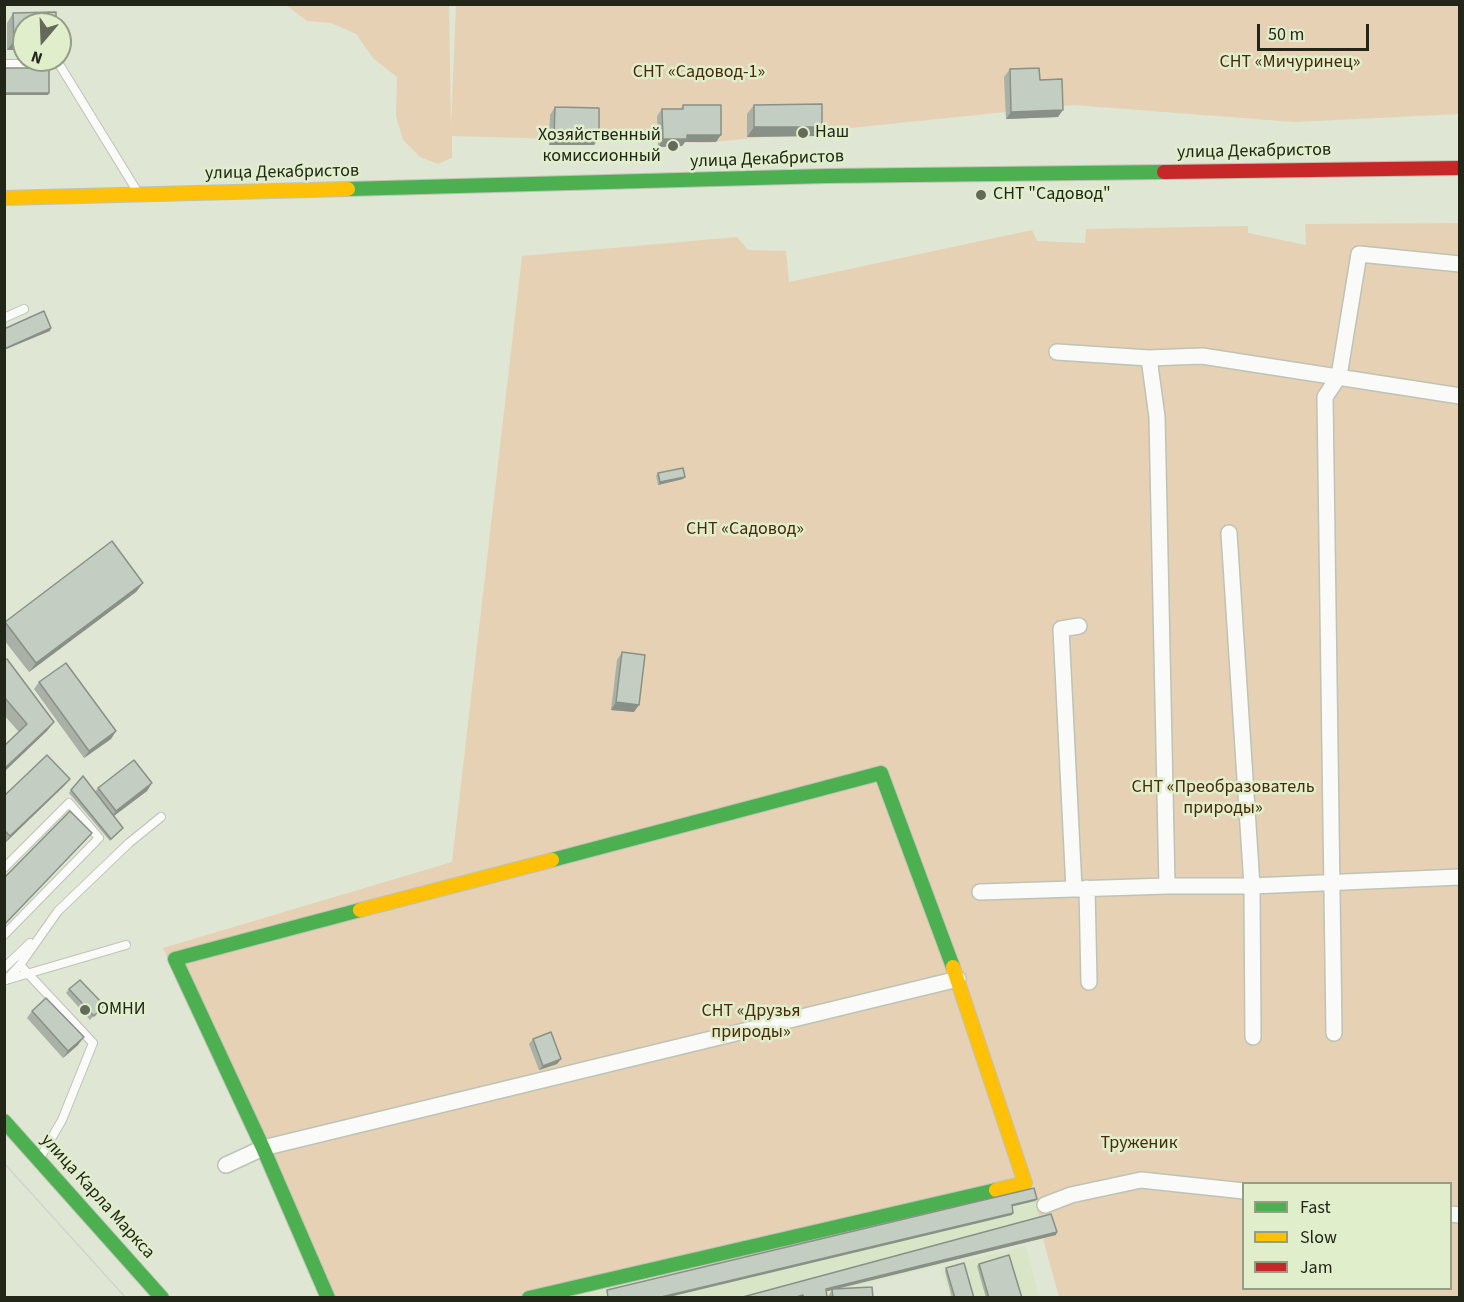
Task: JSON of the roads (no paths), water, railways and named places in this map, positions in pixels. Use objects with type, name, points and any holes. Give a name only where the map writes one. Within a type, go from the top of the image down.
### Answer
[{"type":"street","name":"улица Декабристов","points":[[4,198],[827,176],[1460,168]]},
{"type":"street","points":[[1334,1033],[1326,397],[1339,376],[1359,254],[1460,264]]},
{"type":"street","points":[[1057,352],[1149,358],[1202,356],[1460,396]]},
{"type":"street","points":[[1149,358],[1157,417],[1167,885]]},
{"type":"street","points":[[1229,534],[1252,886],[1253,1037]]},
{"type":"street","points":[[1079,626],[1061,629],[1089,982]]},
{"type":"street","points":[[328,1298],[263,1148],[175,959],[881,773],[958,979],[1025,1183],[529,1298]]},
{"type":"street","points":[[980,892],[1167,885],[1252,886],[1460,877]]},
{"type":"street","points":[[226,1165],[263,1148],[958,979]]},
{"type":"street","name":"улица Карла Маркса","points":[[4,1121],[162,1298]]},
{"type":"street","points":[[1045,1205],[1071,1195],[1141,1180],[1242,1191]]},
{"type":"lane","points":[[4,64],[59,64],[139,195]]},
{"type":"lane","points":[[4,318],[24,309]]},
{"type":"lane","points":[[4,868],[69,803],[99,837],[4,935]]},
{"type":"lane","points":[[5,980],[20,965],[58,911],[129,843],[161,817]]},
{"type":"lane","points":[[4,969],[48,925]]},
{"type":"lane","points":[[5,980],[126,945]]},
{"type":"lane","points":[[20,965],[93,1042],[62,1120],[39,1159]]},
{"type":"tram line","points":[[4,1163],[126,1298]]},
{"type":"place","name":"Наш","points":[[803,133]]},
{"type":"place","name":"Хозяйственный комиссионный","points":[[673,146]]},
{"type":"place","name":"СНТ \"Садовод\"","points":[[981,195]]},
{"type":"place","name":"ОМНИ","points":[[85,1010]]},
{"type":"park label","name":"СНТ «Мичуринец»","points":[[1290,63]]},
{"type":"park label","name":"СНТ «Садовод-1»","points":[[699,73]]},
{"type":"park label","name":"СНТ «Садовод»","points":[[745,530]]},
{"type":"park label","name":"СНТ «Преобразователь природы»","points":[[1223,798]]},
{"type":"park label","name":"СНТ «Друзья природы»","points":[[751,1022]]},
{"type":"park label","name":"Труженик","points":[[1139,1144]]}]
